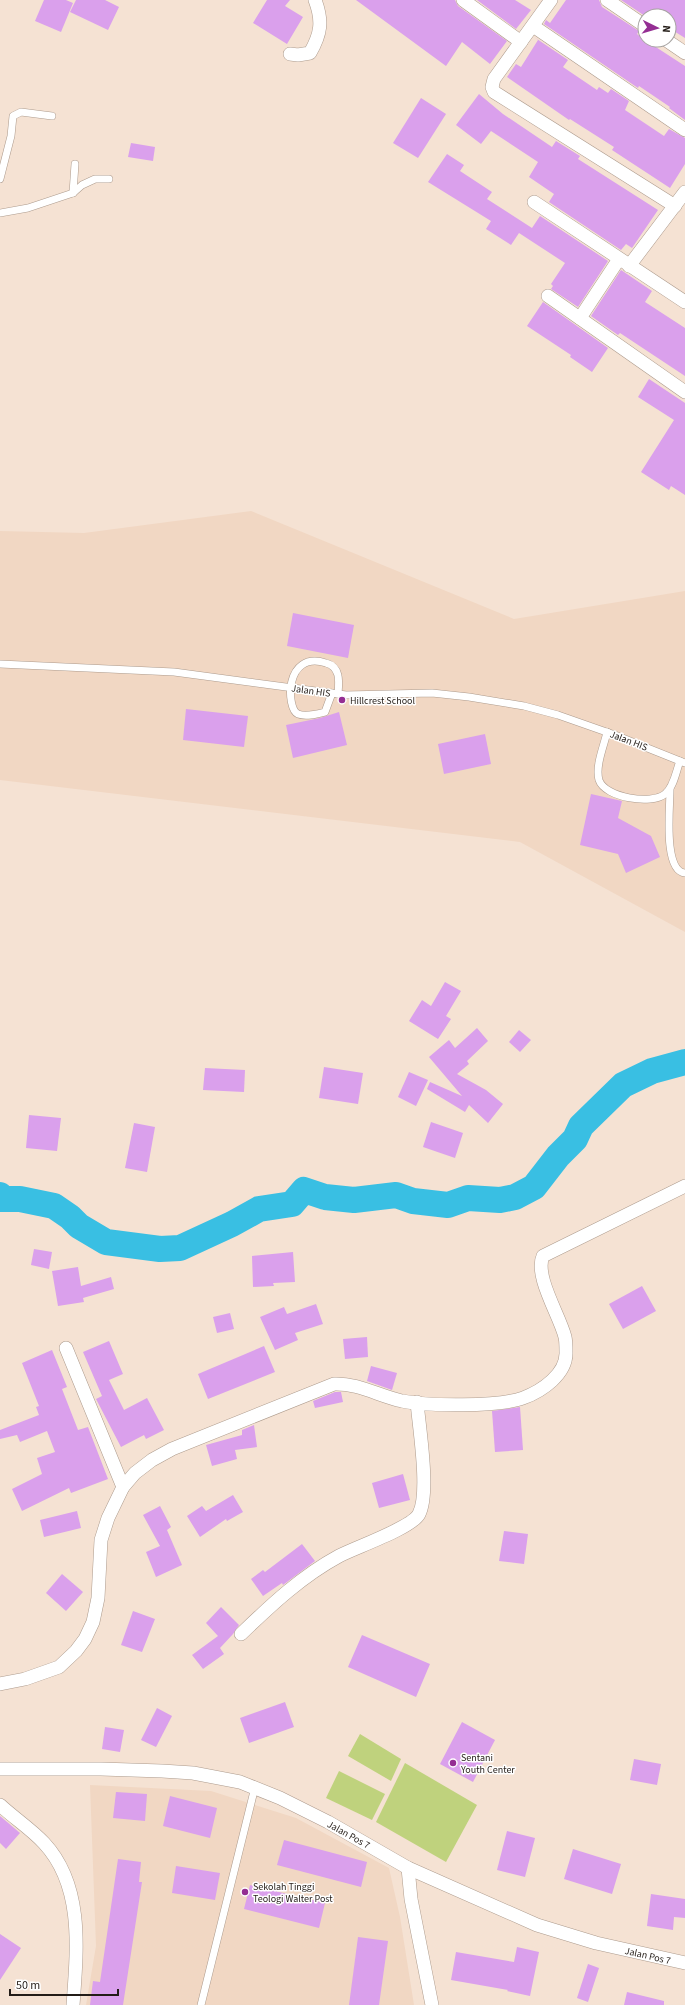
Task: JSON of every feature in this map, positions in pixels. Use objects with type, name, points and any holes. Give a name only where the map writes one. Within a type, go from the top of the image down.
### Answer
[{"type":"street","points":[[290,54],[298,55],[310,53],[319,38],[319,11],[315,0]]},
{"type":"street","points":[[463,0],[521,42]]},
{"type":"street","points":[[551,0],[494,79],[492,87],[494,92],[675,206]]},
{"type":"street","points":[[607,0],[637,21]]},
{"type":"street","points":[[533,26],[685,130]]},
{"type":"street","points":[[580,318],[624,263],[675,206],[685,192]]},
{"type":"street","points":[[534,202],[685,302]]},
{"type":"street","points":[[548,296],[685,392]]},
{"type":"street","points":[[0,1684],[25,1679],[59,1667],[76,1651],[85,1639],[93,1622],[98,1598],[101,1540],[108,1518],[123,1487],[135,1474],[152,1460],[172,1449],[329,1386],[341,1384],[373,1391],[402,1400],[434,1404],[500,1402],[522,1398],[539,1390],[553,1379],[564,1363],[566,1354],[565,1336],[548,1295],[540,1262],[543,1256],[685,1186]]},
{"type":"street","points":[[66,1348],[123,1487]]},
{"type":"street","points":[[241,1634],[274,1602],[338,1557],[409,1524],[419,1514],[423,1499],[423,1461],[417,1402]]},
{"type":"street","name":"Jalan Pos 7","points":[[0,1769],[101,1769],[162,1771],[219,1777],[255,1787],[347,1832],[408,1868],[483,1902],[556,1931],[596,1943],[685,1963]]},
{"type":"street","points":[[0,1805],[44,1843],[65,1874],[72,1896],[76,1921],[73,2005]]},
{"type":"street","points":[[408,1868],[410,1899],[432,2005]]},
{"type":"lane","points":[[0,179],[11,136],[13,116],[21,112],[52,116]]},
{"type":"lane","points":[[73,193],[75,164]]},
{"type":"lane","points":[[0,212],[28,208],[73,193],[82,185],[95,180],[109,180]]},
{"type":"lane","points":[[303,662],[318,662],[333,666],[338,674],[335,694],[325,712],[304,716],[296,713],[293,709],[290,687],[293,676],[303,662]]},
{"type":"lane","name":"Jalan HIS","points":[[0,664],[50,668],[174,672],[335,694],[432,693],[469,697],[524,706],[558,715],[607,732],[682,762]]},
{"type":"lane","points":[[607,732],[598,773],[602,786],[624,797],[637,799],[659,798],[670,790]]},
{"type":"lane","points":[[682,762],[670,790],[670,854],[675,868],[682,873],[685,873]]},
{"type":"lane","points":[[201,2005],[255,1787]]},
{"type":"shaded area","name":"Hillcrest School","points":[[251,511],[514,619],[685,591],[685,932],[520,842],[0,780],[0,531],[84,533]]},
{"type":"shaded area","name":"Sekolah Tinggi Teologi Walter Post","points":[[90,1785],[211,1791],[296,1818],[389,1868],[400,1917],[414,2005],[86,2005],[96,1946]]},
{"type":"green space","points":[[360,1734],[401,1759],[391,1781],[348,1756]]},
{"type":"green space","points":[[405,1763],[477,1805],[446,1862],[376,1822]]},
{"type":"green space","points":[[339,1771],[385,1794],[372,1820],[326,1798]]},
{"type":"building","points":[[44,0],[66,0],[73,3],[61,32],[35,21]]},
{"type":"building","points":[[76,0],[105,0],[119,7],[108,30],[70,12]]},
{"type":"building","points":[[267,0],[290,0],[285,6],[303,17],[287,44],[253,23]]},
{"type":"building","points":[[356,0],[455,0],[458,6],[507,41],[490,64],[462,42],[446,66]]},
{"type":"building","points":[[477,0],[515,0],[531,10],[516,29]]},
{"type":"building","points":[[566,0],[599,0],[602,7],[637,30],[637,48],[657,48],[685,66],[685,120],[669,108],[670,107],[639,86],[638,88],[544,24],[546,20],[550,23]]},
{"type":"building","points":[[621,0],[685,0],[685,38],[677,33],[677,8],[637,8],[637,11]]},
{"type":"building","points":[[534,37],[568,60],[563,67],[597,90],[599,87],[608,93],[611,89],[629,101],[625,110],[664,136],[669,129],[685,138],[685,164],[670,188],[612,150],[614,147],[570,119],[569,120],[507,77],[516,64],[521,67],[538,40]]},
{"type":"building","points":[[479,94],[503,114],[552,147],[556,141],[580,156],[578,159],[658,210],[632,248],[626,244],[621,250],[549,202],[554,194],[529,177],[538,162],[491,131],[481,144],[456,125]]},
{"type":"building","points":[[421,98],[446,114],[418,158],[393,143]]},
{"type":"building","points":[[131,143],[155,147],[153,161],[128,157]]},
{"type":"building","points":[[447,154],[464,165],[460,171],[492,192],[487,199],[532,228],[540,216],[608,261],[578,307],[551,289],[553,286],[551,284],[565,263],[519,233],[511,245],[486,229],[491,221],[428,182]]},
{"type":"building","points":[[621,270],[652,291],[645,302],[685,328],[685,376],[620,333],[618,335],[591,316]]},
{"type":"building","points":[[543,302],[608,348],[592,372],[570,357],[571,355],[527,326]]},
{"type":"building","points":[[649,379],[685,403],[685,495],[671,486],[669,490],[641,472],[674,420],[638,397]]},
{"type":"building","points":[[293,613],[354,625],[348,658],[287,646]]},
{"type":"building","points":[[186,709],[248,716],[244,747],[183,740]]},
{"type":"building","points":[[339,712],[347,745],[293,758],[286,725],[320,718]]},
{"type":"building","points":[[485,734],[491,764],[444,774],[438,744]]},
{"type":"building","points":[[591,794],[622,801],[618,818],[651,836],[660,857],[626,873],[618,854],[580,845]]},
{"type":"building","points":[[445,982],[461,991],[446,1016],[451,1019],[438,1039],[409,1021],[422,1000],[431,1006]]},
{"type":"building","points":[[477,1028],[488,1041],[467,1061],[469,1064],[457,1074],[486,1090],[503,1104],[488,1123],[469,1105],[465,1112],[427,1089],[430,1082],[462,1096],[429,1057],[449,1040],[455,1048]]},
{"type":"building","points":[[519,1030],[531,1040],[520,1052],[509,1042]]},
{"type":"building","points":[[324,1067],[363,1073],[358,1104],[319,1098]]},
{"type":"building","points":[[205,1068],[245,1070],[244,1092],[203,1090]]},
{"type":"building","points":[[409,1072],[428,1080],[416,1106],[398,1097]]},
{"type":"building","points":[[29,1115],[61,1118],[57,1151],[26,1148]]},
{"type":"building","points":[[431,1122],[463,1133],[455,1158],[423,1147]]},
{"type":"building","points":[[134,1123],[155,1127],[147,1172],[125,1168]]},
{"type":"building","points":[[34,1249],[52,1252],[49,1269],[31,1265]]},
{"type":"building","points":[[293,1252],[295,1282],[273,1283],[274,1286],[253,1287],[252,1256]]},
{"type":"building","points":[[78,1267],[81,1286],[111,1277],[114,1289],[83,1298],[84,1302],[58,1306],[52,1271]]},
{"type":"building","points":[[642,1286],[656,1311],[623,1329],[609,1304]]},
{"type":"building","points":[[316,1304],[323,1324],[295,1333],[298,1340],[275,1350],[260,1317],[284,1307],[287,1314]]},
{"type":"building","points":[[230,1313],[234,1329],[217,1333],[213,1317]]},
{"type":"building","points":[[367,1337],[368,1357],[345,1359],[343,1339]]},
{"type":"building","points":[[109,1341],[123,1374],[109,1380],[124,1410],[147,1398],[164,1430],[146,1439],[144,1435],[121,1447],[96,1399],[102,1396],[83,1352]]},
{"type":"building","points":[[264,1346],[275,1372],[208,1399],[198,1374]]},
{"type":"building","points":[[52,1350],[67,1387],[62,1389],[78,1430],[88,1427],[108,1479],[71,1493],[69,1488],[22,1511],[12,1489],[42,1474],[37,1458],[55,1452],[47,1431],[20,1442],[17,1435],[0,1439],[0,1430],[39,1415],[36,1407],[39,1406],[22,1363]]},
{"type":"building","points":[[371,1366],[397,1373],[392,1390],[367,1381]]},
{"type":"building","points":[[335,1392],[341,1392],[343,1402],[315,1408],[313,1401]]},
{"type":"building","points":[[520,1407],[523,1450],[495,1452],[492,1411]]},
{"type":"building","points":[[254,1425],[257,1447],[235,1450],[237,1459],[212,1466],[206,1445],[242,1435],[242,1430]]},
{"type":"building","points":[[403,1474],[410,1500],[379,1508],[372,1483]]},
{"type":"building","points":[[233,1495],[243,1512],[227,1521],[226,1519],[200,1537],[187,1516],[202,1506],[206,1511]]},
{"type":"building","points":[[160,1506],[171,1527],[167,1530],[182,1565],[156,1577],[146,1552],[160,1546],[143,1515]]},
{"type":"building","points":[[77,1511],[81,1528],[44,1537],[40,1520]]},
{"type":"building","points":[[504,1531],[528,1534],[524,1564],[499,1561]]},
{"type":"building","points":[[302,1544],[315,1561],[283,1585],[282,1583],[263,1596],[251,1579],[263,1570],[265,1572]]},
{"type":"building","points":[[62,1574],[83,1592],[66,1611],[46,1593]]},
{"type":"building","points":[[221,1607],[239,1625],[220,1648],[224,1654],[203,1669],[192,1655],[218,1636],[206,1623]]},
{"type":"building","points":[[133,1611],[155,1619],[142,1652],[121,1645]]},
{"type":"building","points":[[362,1635],[430,1664],[416,1697],[348,1667]]},
{"type":"building","points":[[285,1702],[294,1727],[249,1743],[240,1718]]},
{"type":"building","points":[[157,1708],[172,1716],[156,1747],[141,1740]]},
{"type":"building","points":[[462,1722],[495,1740],[473,1782],[440,1764]]},
{"type":"building","points":[[105,1727],[124,1730],[120,1752],[102,1749]]},
{"type":"building","points":[[634,1759],[661,1764],[657,1785],[630,1780]]},
{"type":"building","points":[[116,1792],[147,1794],[145,1821],[113,1818]]},
{"type":"building","points":[[170,1796],[217,1808],[210,1838],[163,1826]]},
{"type":"building","points":[[0,1816],[20,1833],[6,1849],[0,1843]]},
{"type":"building","points":[[507,1831],[535,1838],[525,1877],[497,1870]]},
{"type":"building","points":[[284,1840],[367,1862],[361,1887],[277,1865]]},
{"type":"building","points":[[573,1849],[621,1864],[612,1894],[564,1879]]},
{"type":"building","points":[[118,1859],[141,1862],[139,1882],[142,1882],[123,2005],[90,2005],[93,1981],[100,1982]]},
{"type":"building","points":[[176,1866],[220,1873],[215,1900],[172,1893]]},
{"type":"building","points":[[250,1885],[325,1903],[319,1928],[244,1909]]},
{"type":"building","points":[[651,1894],[685,1899],[685,1918],[674,1917],[673,1930],[647,1926]]},
{"type":"building","points":[[0,1934],[21,1948],[0,1980]]},
{"type":"building","points":[[358,1937],[388,1941],[379,2005],[349,2005]]},
{"type":"building","points":[[517,1947],[539,1952],[530,1996],[507,1991],[508,1990],[451,1980],[456,1952],[514,1962]]},
{"type":"building","points":[[588,1964],[599,1968],[588,2002],[577,1998]]},
{"type":"building","points":[[627,1992],[664,2001],[664,2005],[624,2005]]},
{"type":"waterway","points":[[0,1195],[2,1199],[20,1199],[54,1206],[70,1217],[79,1226],[106,1242],[160,1249],[180,1248],[232,1224],[259,1209],[292,1204],[304,1190],[325,1197],[354,1200],[396,1195],[413,1201],[448,1205],[468,1198],[500,1200],[515,1197],[534,1187],[558,1156],[575,1139],[581,1126],[623,1085],[652,1071],[685,1062]]},
{"type":"place","name":"Hillcrest School","points":[[342,700]]},
{"type":"place","name":"Sentani Youth Center","points":[[453,1763]]},
{"type":"place","name":"Sekolah Tinggi Teologi Walter Post","points":[[245,1892]]}]
